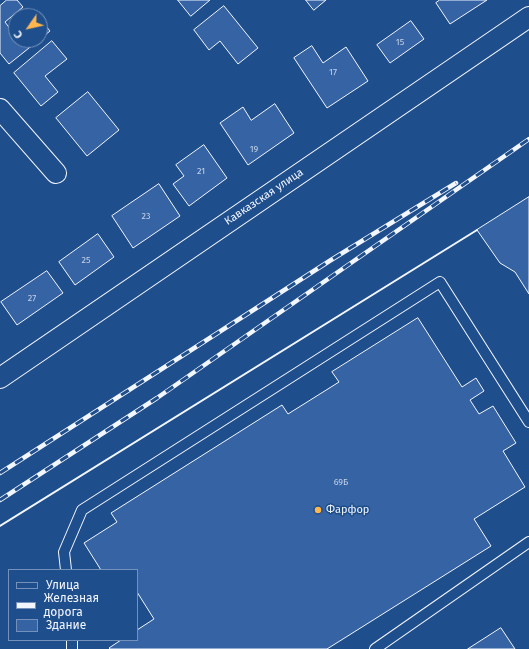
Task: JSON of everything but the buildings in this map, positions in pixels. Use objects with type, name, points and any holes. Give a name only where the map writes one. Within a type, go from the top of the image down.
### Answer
[{"type":"street","name":"Кавказская улица","points":[[0,378],[529,17]]},
{"type":"street","points":[[0,109],[56,173]]},
{"type":"lane","points":[[66,569],[64,552],[82,510],[440,282],[529,422]]},
{"type":"lane","points":[[375,649],[529,542]]},
{"type":"railway","points":[[0,500],[157,398],[529,139]]},
{"type":"railway","points":[[0,473],[331,260],[456,183]]},
{"type":"wall","points":[[0,526],[477,230]]},
{"type":"place","name":"Фарфор","points":[[318,510]]}]
